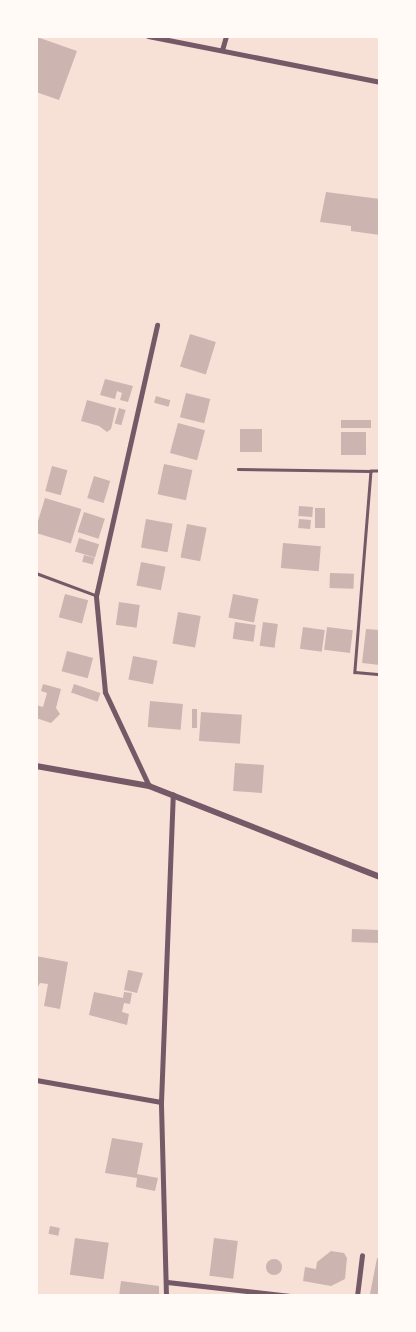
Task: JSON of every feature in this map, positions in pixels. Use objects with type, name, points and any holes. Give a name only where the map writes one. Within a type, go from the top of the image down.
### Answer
[{"type":"street","points":[[148,36],[380,82]]},
{"type":"street","points":[[222,50],[226,36]]},
{"type":"street","points":[[149,786],[105,692],[96,596],[157,325]]},
{"type":"street","points":[[36,766],[149,786],[380,877]]},
{"type":"street","points":[[166,1296],[161,1102],[173,794]]},
{"type":"street","points":[[36,1080],[161,1102]]},
{"type":"street","points":[[357,1296],[362,1255]]},
{"type":"street","points":[[167,1282],[290,1296]]},
{"type":"lane","points":[[238,469],[380,471]]},
{"type":"lane","points":[[371,471],[355,672],[380,674]]},
{"type":"lane","points":[[36,573],[96,596]]},
{"type":"building","points":[[37,37],[77,51],[59,100],[36,92]]},
{"type":"building","points":[[326,192],[380,199],[380,235],[351,231],[351,226],[320,222]]},
{"type":"building","points":[[190,334],[216,342],[206,374],[180,367]]},
{"type":"building","points":[[105,379],[133,386],[128,402],[120,400],[122,393],[117,391],[115,399],[100,395]]},
{"type":"building","points":[[186,393],[210,399],[204,423],[180,417]]},
{"type":"building","points":[[156,396],[170,400],[168,407],[154,403]]},
{"type":"building","points":[[87,400],[116,408],[111,429],[107,432],[99,426],[81,421]]},
{"type":"building","points":[[119,408],[126,410],[121,425],[115,423]]},
{"type":"building","points":[[341,420],[371,420],[371,428],[341,428]]},
{"type":"building","points":[[178,423],[205,430],[197,460],[170,453]]},
{"type":"building","points":[[240,429],[262,429],[262,452],[240,452]]},
{"type":"building","points":[[341,432],[366,432],[366,455],[341,455]]},
{"type":"building","points":[[164,464],[192,470],[186,500],[158,494]]},
{"type":"building","points":[[52,466],[67,470],[61,495],[45,491]]},
{"type":"building","points":[[94,476],[110,481],[104,503],[87,498]]},
{"type":"building","points":[[45,498],[81,509],[71,544],[36,533]]},
{"type":"building","points":[[299,506],[313,507],[312,517],[298,516]]},
{"type":"building","points":[[315,508],[325,508],[325,528],[315,528]]},
{"type":"building","points":[[84,512],[105,519],[98,539],[78,532]]},
{"type":"building","points":[[146,519],[173,524],[168,552],[141,548]]},
{"type":"building","points":[[299,519],[311,520],[310,529],[298,528]]},
{"type":"building","points":[[187,524],[207,528],[200,561],[181,557]]},
{"type":"building","points":[[79,538],[99,544],[95,558],[75,551]]},
{"type":"building","points":[[283,543],[321,546],[319,571],[281,568]]},
{"type":"building","points":[[84,555],[95,558],[93,565],[82,562]]},
{"type":"building","points":[[141,562],[166,567],[161,590],[136,586]]},
{"type":"building","points":[[330,573],[354,574],[353,589],[329,588]]},
{"type":"building","points":[[65,594],[88,600],[82,623],[59,617]]},
{"type":"building","points":[[233,594],[259,599],[254,623],[228,618]]},
{"type":"building","points":[[119,602],[140,605],[137,628],[116,625]]},
{"type":"building","points":[[178,612],[201,616],[195,648],[172,644]]},
{"type":"building","points":[[235,622],[256,625],[253,642],[233,639]]},
{"type":"building","points":[[263,622],[278,624],[275,648],[260,646]]},
{"type":"building","points":[[303,627],[325,630],[322,652],[300,649]]},
{"type":"building","points":[[327,627],[353,630],[350,653],[324,650]]},
{"type":"building","points":[[366,629],[380,630],[380,665],[362,663]]},
{"type":"building","points":[[67,651],[93,658],[88,678],[62,671]]},
{"type":"building","points":[[133,656],[158,661],[153,684],[128,680]]},
{"type":"building","points":[[43,684],[61,689],[56,708],[60,714],[51,723],[36,718],[36,705],[43,707],[47,693],[41,691]]},
{"type":"building","points":[[74,684],[100,693],[98,702],[71,693]]},
{"type":"building","points":[[150,701],[183,704],[181,730],[148,727]]},
{"type":"building","points":[[192,709],[197,709],[197,728],[192,728]]},
{"type":"building","points":[[201,712],[242,715],[240,744],[199,741]]},
{"type":"building","points":[[235,763],[264,765],[262,793],[233,791]]},
{"type":"building","points":[[352,929],[380,930],[380,943],[352,942]]},
{"type":"building","points":[[36,956],[68,962],[60,1009],[44,1006],[48,984],[40,983],[36,990]]},
{"type":"building","points":[[128,970],[143,973],[137,993],[124,990]]},
{"type":"building","points":[[94,992],[123,998],[124,992],[132,993],[130,1004],[124,1003],[122,1012],[129,1014],[127,1025],[89,1015]]},
{"type":"building","points":[[112,1138],[143,1143],[137,1174],[158,1178],[155,1191],[136,1187],[137,1178],[105,1173]]},
{"type":"building","points":[[50,1226],[60,1228],[58,1236],[48,1234]]},
{"type":"building","points":[[75,1238],[109,1243],[104,1279],[70,1275]]},
{"type":"building","points":[[214,1238],[238,1241],[233,1279],[209,1276]]},
{"type":"building","points":[[331,1251],[344,1253],[347,1258],[345,1279],[331,1286],[303,1281],[305,1267],[316,1269],[317,1262]]},
{"type":"building","points":[[377,1258],[380,1259],[380,1296],[370,1294]]},
{"type":"building","points":[[271,1259],[277,1259],[282,1264],[280,1273],[271,1275],[266,1270],[266,1264]]},
{"type":"building","points":[[121,1281],[159,1286],[159,1296],[119,1296]]}]
